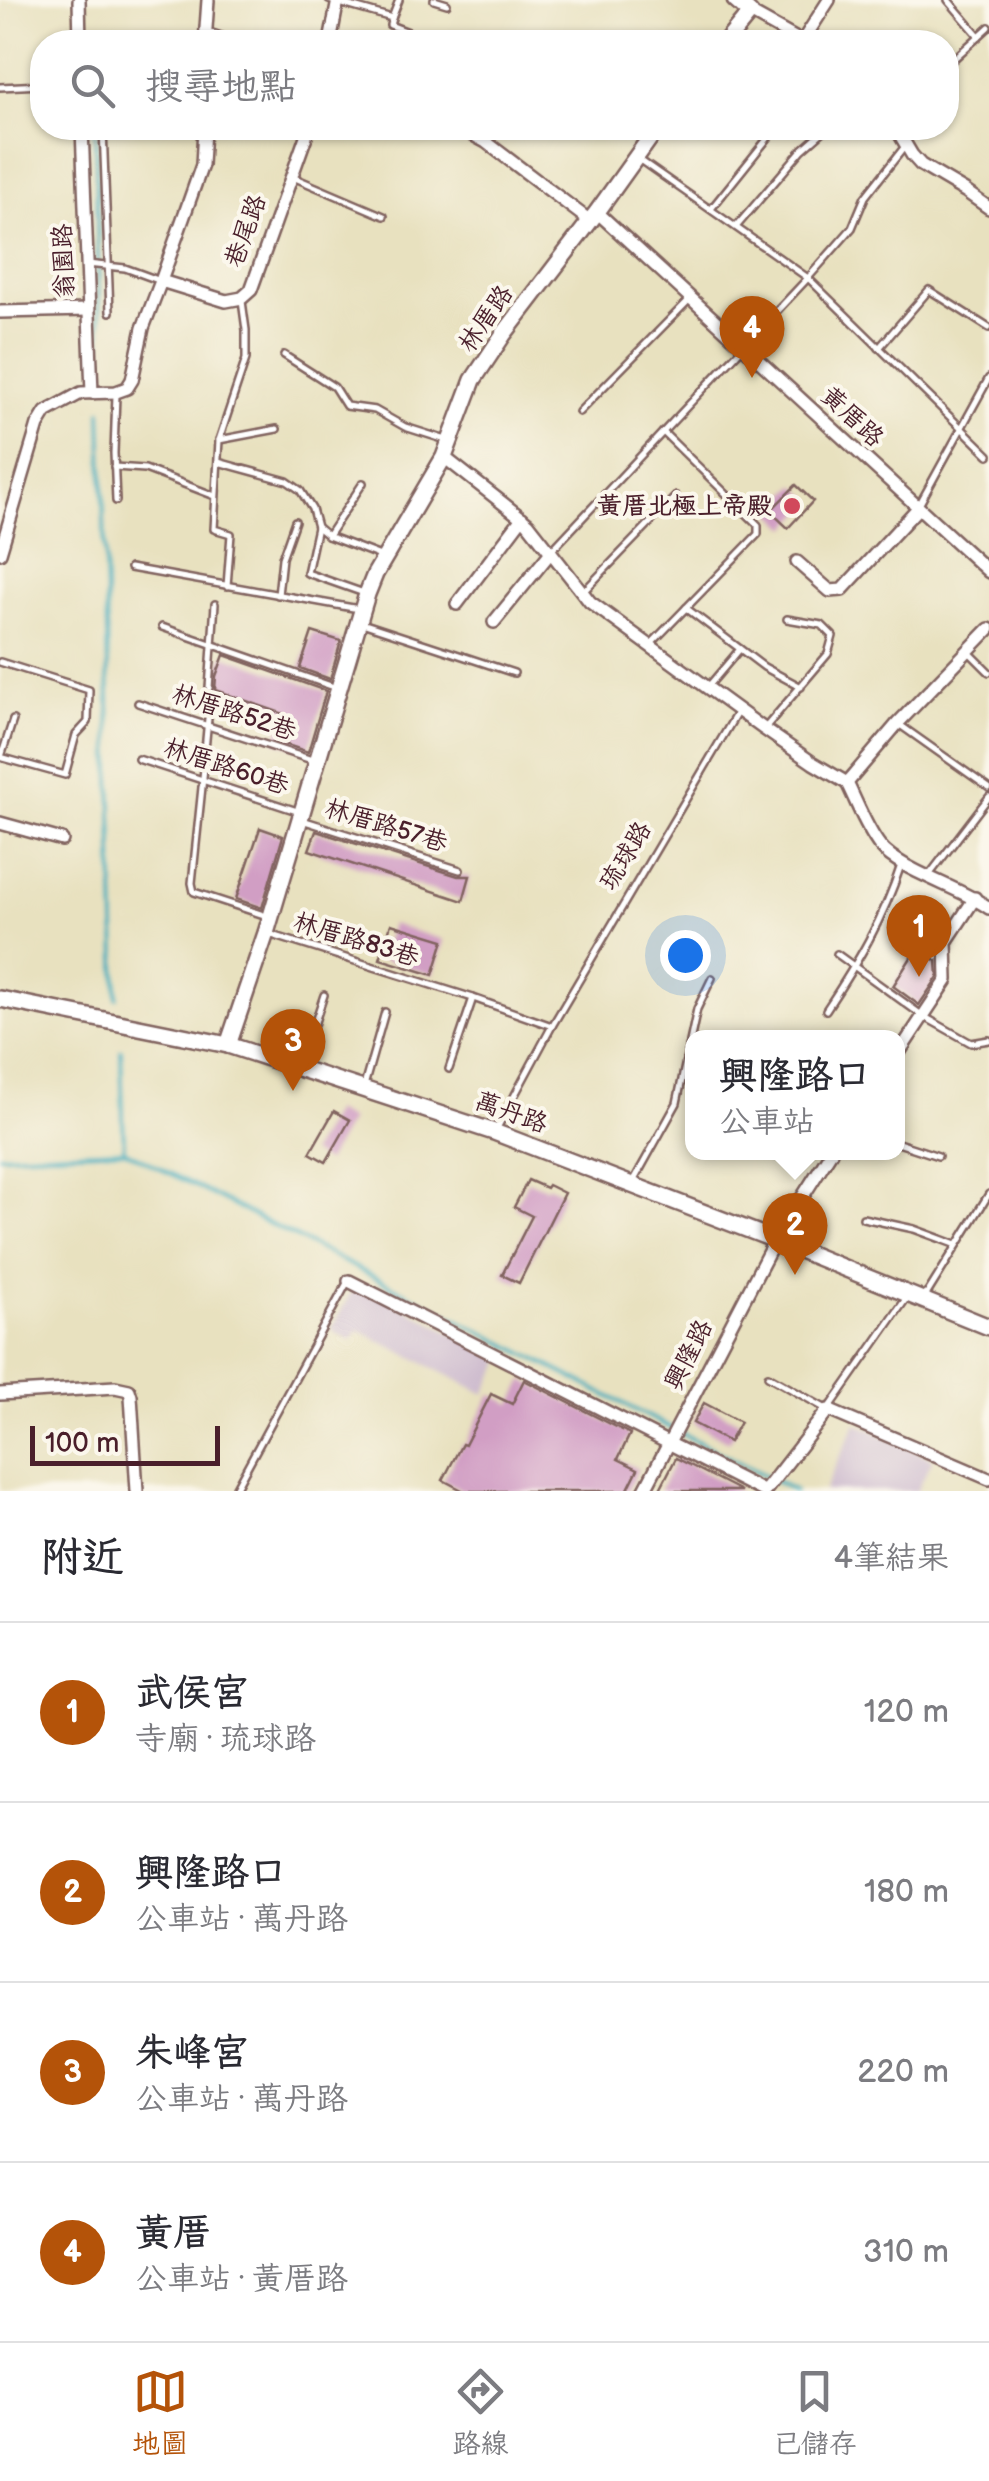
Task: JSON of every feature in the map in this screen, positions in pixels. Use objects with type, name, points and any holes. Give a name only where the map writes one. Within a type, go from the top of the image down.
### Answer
[{"type":"street","points":[[79,0],[80,30]]},
{"type":"street","points":[[206,30],[208,0]]},
{"type":"street","points":[[331,30],[335,0]]},
{"type":"street","points":[[735,0],[780,30]]},
{"type":"street","points":[[810,30],[829,0]]},
{"type":"street","points":[[736,30],[750,13]]},
{"type":"street","name":"翁園路","points":[[82,140],[92,393]]},
{"type":"street","points":[[0,551],[38,425],[46,412],[81,393],[127,388],[132,380],[143,328],[202,165],[203,140]]},
{"type":"street","name":"巷尾路","points":[[161,281],[226,301],[242,298],[250,290],[306,140]]},
{"type":"street","name":"黃厝路","points":[[482,140],[593,217],[690,299],[989,572]]},
{"type":"street","name":"林厝路","points":[[228,1044],[363,609],[383,558],[444,457],[473,380],[648,140]]},
{"type":"street","points":[[904,140],[921,164],[982,197],[989,208]]},
{"type":"street","points":[[0,312],[88,310]]},
{"type":"street","points":[[444,457],[522,518],[590,602],[764,729],[847,783],[878,843],[890,855],[989,908]]},
{"type":"street","points":[[797,562],[830,590],[842,590],[918,508]]},
{"type":"street","points":[[457,604],[522,518]]},
{"type":"street","points":[[494,622],[551,552]]},
{"type":"street","points":[[847,783],[898,723],[989,629]]},
{"type":"street","points":[[0,822],[62,840]]},
{"type":"street","points":[[905,1043],[947,980],[946,942],[975,898]]},
{"type":"street","name":"萬丹路","points":[[0,999],[228,1044],[494,1132],[989,1327]]},
{"type":"street","points":[[775,1240],[826,1160]]},
{"type":"street","name":"興隆路","points":[[644,1491],[775,1240]]},
{"type":"street","points":[[348,1281],[673,1435],[768,1485],[828,1410],[989,1479]]},
{"type":"street","points":[[0,1394],[115,1386],[129,1390],[137,1491]]},
{"type":"lane","points":[[335,0],[392,18]]},
{"type":"lane","points":[[399,0],[390,25],[403,30]]},
{"type":"lane","points":[[434,0],[447,4]]},
{"type":"lane","points":[[948,0],[978,36]]},
{"type":"lane","points":[[959,54],[989,28]]},
{"type":"lane","points":[[0,86],[30,85]]},
{"type":"lane","points":[[104,140],[110,312]]},
{"type":"lane","points":[[711,209],[766,140]]},
{"type":"lane","points":[[736,227],[813,140]]},
{"type":"lane","points":[[551,552],[852,228],[865,197],[906,144]]},
{"type":"lane","points":[[635,156],[808,278],[989,455]]},
{"type":"lane","points":[[292,177],[384,216]]},
{"type":"lane","points":[[86,264],[109,264],[161,281]]},
{"type":"lane","points":[[879,348],[929,290],[989,328]]},
{"type":"lane","points":[[227,586],[231,534],[214,529],[215,496],[219,440],[246,359],[242,298]]},
{"type":"lane","points":[[579,412],[690,299]]},
{"type":"lane","points":[[284,355],[334,387],[346,406],[374,410],[406,427],[449,440]]},
{"type":"lane","points":[[918,508],[989,378]]},
{"type":"lane","points":[[116,392],[116,501]]},
{"type":"lane","points":[[219,440],[277,429]]},
{"type":"lane","points":[[648,647],[758,534],[758,525],[663,432]]},
{"type":"lane","points":[[218,462],[286,481],[300,490],[317,527],[307,573],[363,609],[514,672]]},
{"type":"lane","points":[[114,468],[145,469],[215,496]]},
{"type":"lane","points":[[328,536],[363,482]]},
{"type":"lane","points":[[582,592],[676,496]]},
{"type":"lane","points":[[278,595],[282,558],[295,521]]},
{"type":"lane","points":[[317,527],[328,536],[383,558]]},
{"type":"lane","points":[[130,568],[363,609]]},
{"type":"lane","points":[[209,688],[215,604]]},
{"type":"lane","points":[[686,608],[764,667],[800,686]]},
{"type":"lane","points":[[764,729],[828,654],[833,636],[822,626],[787,618]]},
{"type":"lane","points":[[162,628],[339,689]]},
{"type":"lane","points":[[707,688],[740,649]]},
{"type":"lane","points":[[969,652],[989,672]]},
{"type":"lane","points":[[0,662],[89,690],[90,715],[76,736],[65,775],[1,757],[12,720]]},
{"type":"lane","points":[[202,780],[210,697]]},
{"type":"lane","name":"林厝路52巷","points":[[138,703],[318,762]]},
{"type":"lane","name":"琉球路","points":[[494,1132],[738,710]]},
{"type":"lane","points":[[898,723],[989,788]]},
{"type":"lane","name":"林厝路60巷","points":[[138,759],[300,816]]},
{"type":"lane","name":"林厝路83巷","points":[[202,780],[194,892],[268,925],[473,998]]},
{"type":"lane","points":[[928,876],[989,797]]},
{"type":"lane","name":"林厝路57巷","points":[[300,816],[460,870]]},
{"type":"lane","points":[[826,1010],[876,931],[902,862]]},
{"type":"lane","points":[[838,954],[923,1016],[971,1043],[989,1040]]},
{"type":"lane","points":[[693,1030],[712,978]]},
{"type":"lane","points":[[300,1068],[324,995]]},
{"type":"lane","points":[[449,1069],[473,998],[552,1026]]},
{"type":"lane","points":[[363,1089],[386,1012]]},
{"type":"lane","points":[[631,1185],[677,1103],[685,1071]]},
{"type":"lane","points":[[905,1145],[938,1156]]},
{"type":"lane","points":[[768,1376],[828,1410],[957,1245],[989,1194]]},
{"type":"lane","points":[[862,1218],[914,1229],[957,1245]]},
{"type":"lane","points":[[234,1491],[348,1281]]},
{"type":"shaded area","points":[[356,1283],[503,1359],[485,1394],[358,1330],[352,1340],[331,1330]]},
{"type":"shaded area","points":[[856,1423],[933,1459],[917,1491],[824,1491]]},
{"type":"building","name":"黃厝北極上帝殿","points":[[796,485],[813,501],[788,528],[770,511]]},
{"type":"building","points":[[312,632],[341,641],[330,679],[300,668]]},
{"type":"building","points":[[224,655],[326,691],[308,752],[275,741],[284,714],[215,690]]},
{"type":"building","points":[[260,828],[283,836],[262,908],[236,899]]},
{"type":"building","points":[[316,831],[458,876],[470,876],[463,901],[309,850]]},
{"type":"building","points":[[391,924],[444,940],[433,975],[380,959]]},
{"type":"building","points":[[917,948],[937,961],[938,977],[919,1005],[893,986]]},
{"type":"building","points":[[334,1111],[350,1120],[326,1162],[310,1153]]},
{"type":"building","points":[[528,1180],[564,1193],[519,1283],[502,1275],[532,1216],[514,1207]]},
{"type":"building","points":[[524,1380],[630,1434],[618,1459],[638,1469],[627,1491],[464,1491],[443,1480],[491,1394],[512,1404]]},
{"type":"building","points":[[704,1403],[740,1422],[729,1442],[693,1423]]},
{"type":"building","points":[[676,1458],[741,1491],[659,1491]]},
{"type":"waterway","points":[[95,140],[101,384]]},
{"type":"waterway","points":[[101,411],[117,998]]},
{"type":"waterway","points":[[121,1051],[124,1150]]},
{"type":"waterway","points":[[0,1155],[124,1150],[795,1491]]},
{"type":"place","name":"黃厝","points":[[752,378]]},
{"type":"place","name":"黃厝北極上帝殿","points":[[792,506]]},
{"type":"place","name":"武侯宮","points":[[919,977]]},
{"type":"place","name":"朱峰宮","points":[[293,1091]]},
{"type":"place","name":"興隆路口","points":[[795,1275]]}]
